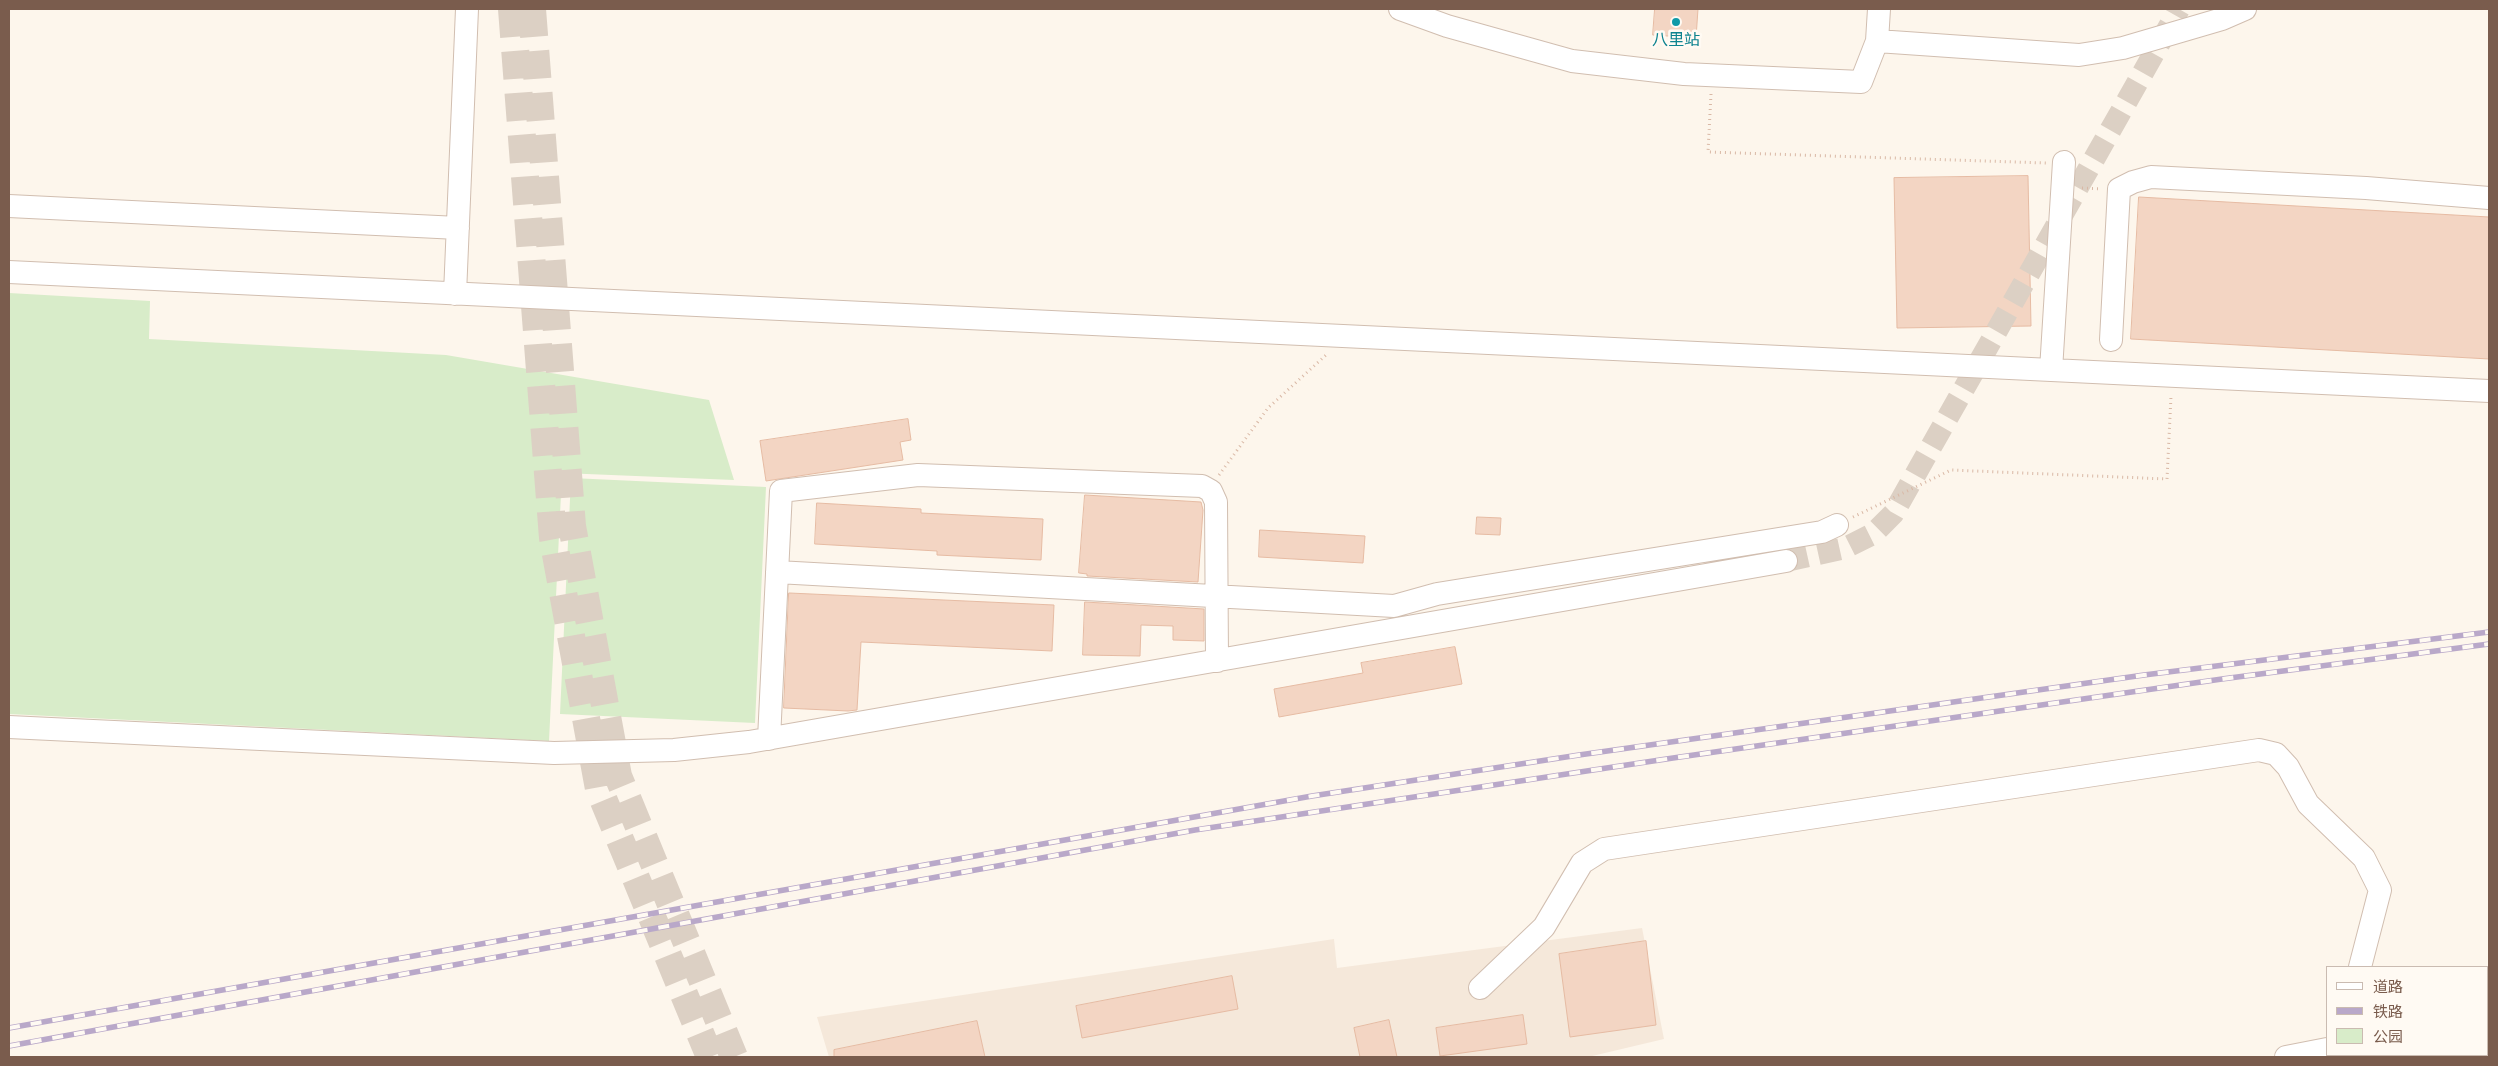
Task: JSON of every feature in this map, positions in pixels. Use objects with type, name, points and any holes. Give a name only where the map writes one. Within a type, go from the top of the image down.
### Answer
[{"type":"street","points":[[454,294],[467,9]]},
{"type":"street","points":[[1400,9],[1449,17],[1572,61],[1712,75],[1861,82],[1877,41],[1879,9]]},
{"type":"street","points":[[1877,41],[2079,55],[2123,48],[2222,19],[2245,9]]},
{"type":"street","points":[[2051,370],[2064,162]]},
{"type":"street","points":[[2111,340],[2119,190],[2133,182],[2151,177],[2366,188],[2489,198]]},
{"type":"street","points":[[9,206],[458,228]]},
{"type":"street","points":[[9,272],[2489,392]]},
{"type":"street","points":[[769,739],[780,491],[918,475],[1202,486],[1211,491],[1216,502],[1215,598],[1217,661]]},
{"type":"street","points":[[777,572],[1215,598],[1394,606],[1437,594],[1822,532],[1837,525]]},
{"type":"street","points":[[9,727],[554,753],[674,750],[769,739],[1786,561]]},
{"type":"street","points":[[1394,606],[1398,629]]},
{"type":"street","points":[[1480,988],[1544,927],[1582,863],[1604,849],[2259,750],[2276,754],[2288,767],[2308,804],[2364,858],[2380,890],[2360,966]]},
{"type":"street","points":[[2286,1057],[2326,1049]]},
{"type":"path","points":[[1712,75],[1708,152],[2024,164],[2064,162]]},
{"type":"path","points":[[2063,188],[2119,190]]},
{"type":"path","points":[[1211,491],[1220,472],[1268,408],[1312,370],[1343,336]]},
{"type":"path","points":[[1837,525],[1951,470],[2167,480],[2172,376]]},
{"type":"shaded area","points":[[1642,928],[1664,1039],[1588,1057],[829,1057],[817,1017],[1334,939],[1337,968]]},
{"type":"green space","points":[[9,293],[150,301],[149,339],[446,355],[709,400],[734,480],[562,473],[549,741],[9,714]]},
{"type":"green space","points":[[571,478],[766,487],[755,723],[560,714]]},
{"type":"building","name":"八里站","points":[[1655,9],[1698,9],[1696,38],[1653,35]]},
{"type":"building","points":[[2028,176],[2031,326],[1897,328],[1894,178]]},
{"type":"building","points":[[2139,197],[2489,217],[2489,359],[2131,339]]},
{"type":"building","points":[[908,419],[911,440],[900,442],[903,460],[766,481],[760,441]]},
{"type":"building","points":[[1085,495],[1201,502],[1203,510],[1198,582],[1087,576],[1087,574],[1079,573]]},
{"type":"building","points":[[817,503],[921,509],[921,513],[1043,519],[1041,560],[937,555],[937,551],[815,544]]},
{"type":"building","points":[[1477,517],[1501,518],[1500,535],[1476,534]]},
{"type":"building","points":[[1260,530],[1365,536],[1363,563],[1259,557]]},
{"type":"building","points":[[789,593],[1054,605],[1052,651],[861,642],[857,710],[784,708]]},
{"type":"building","points":[[1085,602],[1204,609],[1204,641],[1173,640],[1173,626],[1141,625],[1140,656],[1083,655]]},
{"type":"building","points":[[1455,647],[1462,684],[1279,717],[1274,689],[1363,673],[1361,663]]},
{"type":"building","points":[[1646,941],[1656,1025],[1570,1037],[1559,954]]},
{"type":"building","points":[[1232,976],[1238,1009],[1082,1038],[1076,1006]]},
{"type":"building","points":[[1523,1015],[1527,1044],[1440,1056],[1436,1028]]},
{"type":"building","points":[[1389,1020],[1397,1057],[1360,1057],[1354,1028]]},
{"type":"building","points":[[977,1021],[985,1057],[834,1057],[834,1050]]},
{"type":"tunnel","points":[[512,9],[553,538],[599,789],[710,1057]]},
{"type":"tunnel","points":[[532,9],[572,526],[618,776],[734,1057]]},
{"type":"tunnel","points":[[1786,561],[1845,548],[1873,534],[1893,514],[2179,9]]},
{"type":"railway","points":[[9,1028],[1312,796],[1579,755],[2144,675],[2489,632]]},
{"type":"railway","points":[[9,1046],[1195,830],[1673,758],[2222,679],[2489,644]]},
{"type":"place","name":"八里站","points":[[1676,22]]}]
